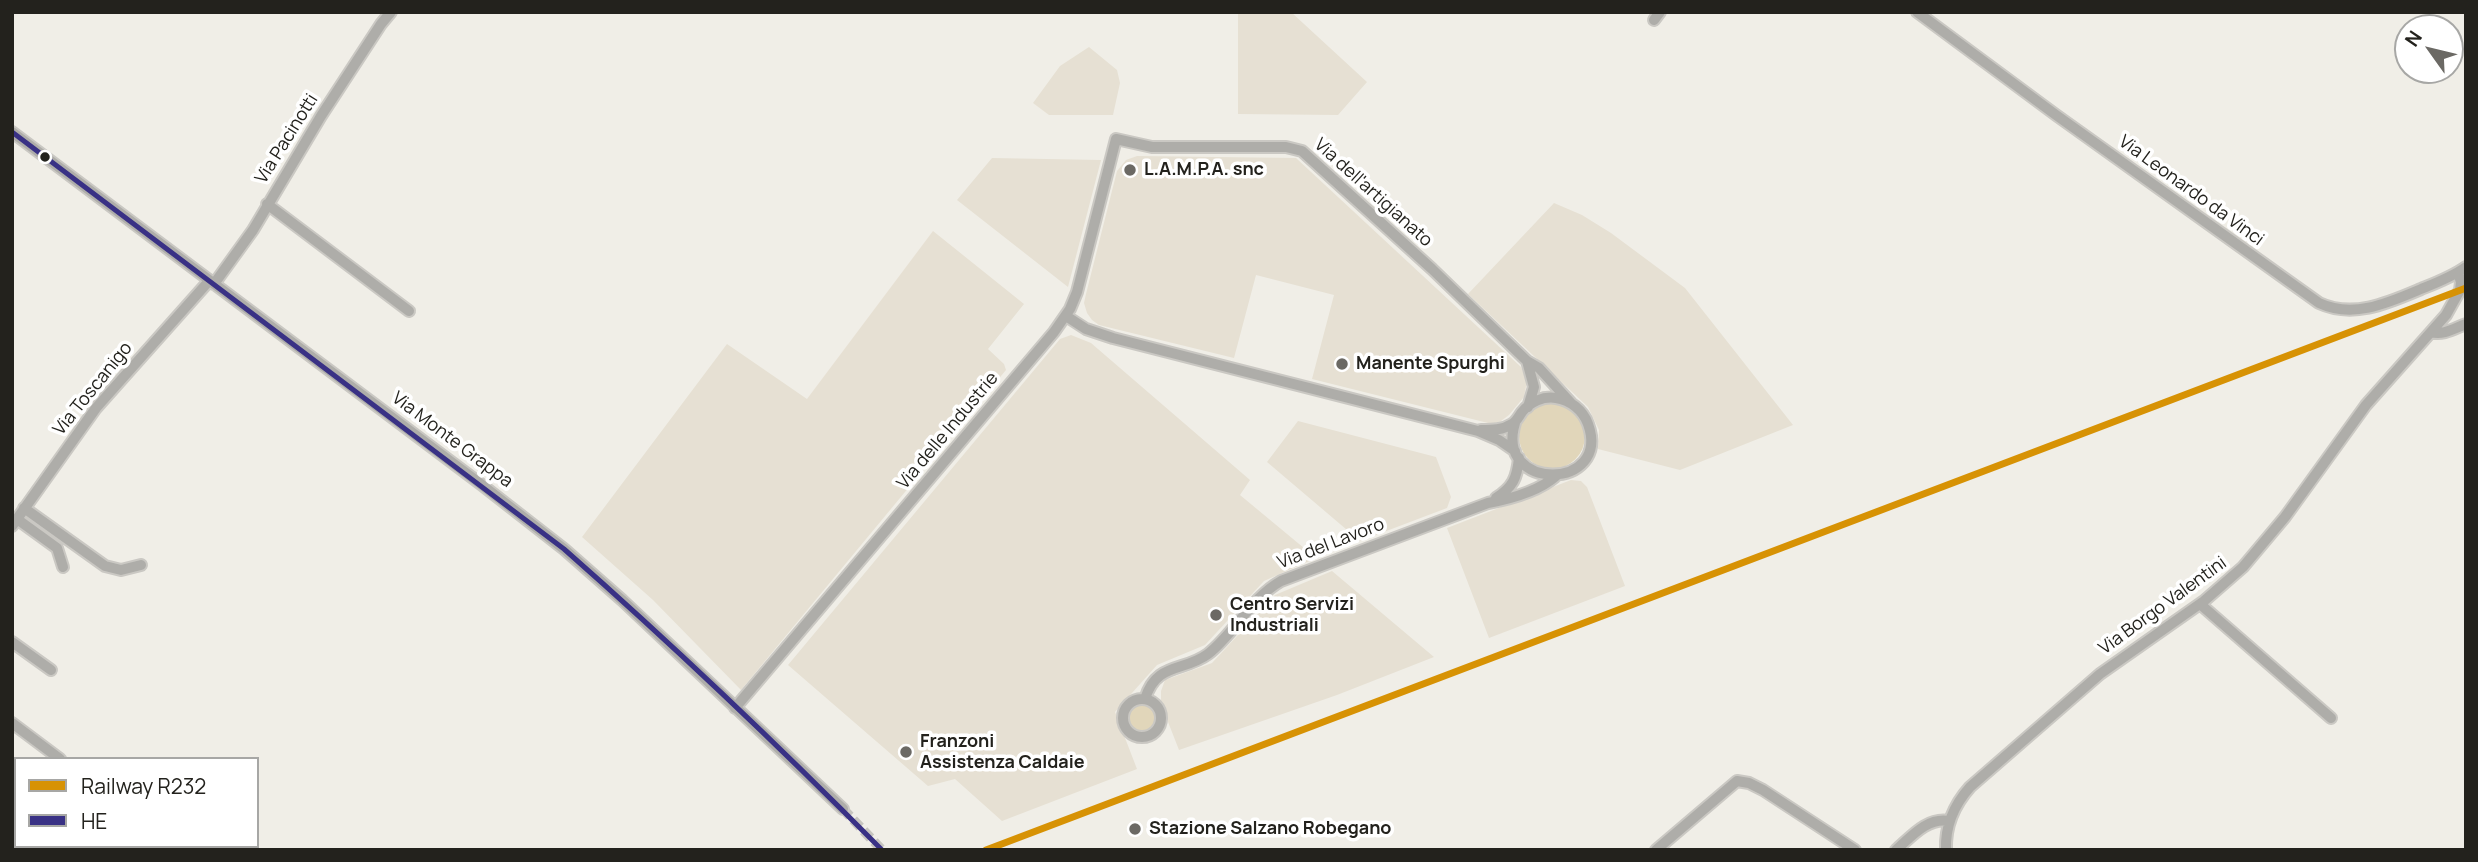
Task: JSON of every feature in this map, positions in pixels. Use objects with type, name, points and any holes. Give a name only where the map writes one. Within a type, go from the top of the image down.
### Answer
[{"type":"street","name":"Via Pacinotti","points":[[211,282],[253,230],[360,55],[391,12]]},
{"type":"street","name":"Via Leonardo da Vinci","points":[[1917,12],[2319,303],[2338,309],[2367,308],[2398,299],[2462,270]]},
{"type":"street","name":"Via Monte Grappa","points":[[12,132],[554,541],[619,597],[843,809]]},
{"type":"street","name":"Via delle Industrie","points":[[735,708],[824,606],[1066,316],[1077,292],[1116,139]]},
{"type":"street","name":"Via dell'artigianato","points":[[1116,139],[1153,147],[1286,147],[1302,151],[1432,269],[1527,361],[1539,368],[1586,419],[1590,430],[1587,457],[1575,469],[1556,476]]},
{"type":"street","points":[[267,204],[409,311]]},
{"type":"street","name":"Via Borgo Valentini","points":[[1946,850],[1949,821],[1961,797],[2116,662],[2200,604],[2232,578],[2256,553],[2366,405],[2413,349],[2431,332],[2458,296],[2462,270]]},
{"type":"street","name":"Via Toscanigo","points":[[14,522],[96,408],[211,282]]},
{"type":"street","points":[[1066,316],[1086,329],[1113,338],[1478,430],[1499,440],[1534,472],[1556,476]]},
{"type":"street","points":[[2431,332],[2447,332],[2466,324]]},
{"type":"street","points":[[1527,361],[1534,387],[1528,407]]},
{"type":"street","points":[[1517,454],[1512,436],[1515,423],[1528,407],[1550,398],[1571,402]]},
{"type":"street","points":[[1478,430],[1498,430],[1515,423]]},
{"type":"street","name":"Via del Lavoro","points":[[1488,503],[1509,489],[1515,481],[1517,454]]},
{"type":"street","name":"Via del Lavoro","points":[[1145,699],[1157,677],[1208,654],[1265,593],[1281,581],[1488,503],[1502,501],[1549,482],[1556,476]]},
{"type":"street","points":[[24,508],[104,566],[121,570],[141,565]]},
{"type":"street","points":[[14,522],[57,548],[63,567]]},
{"type":"street","points":[[2200,604],[2331,718]]},
{"type":"street","points":[[12,642],[51,670]]},
{"type":"street","points":[[12,723],[57,757]]},
{"type":"street","points":[[1656,850],[1737,781],[1763,790],[1855,850]]},
{"type":"street","points":[[1896,850],[1929,823],[1949,821]]},
{"type":"shaded area","points":[[1238,12],[1291,12],[1367,82],[1338,115],[1238,114]]},
{"type":"shaded area","points":[[1089,47],[1117,70],[1120,83],[1113,115],[1049,115],[1033,103],[1060,66]]},
{"type":"shaded area","points":[[1137,156],[1296,158],[1521,367],[1527,381],[1524,397],[1509,415],[1492,424],[1312,379],[1334,295],[1256,275],[1234,358],[1099,325],[1087,313],[1084,303],[1086,294],[1117,171],[1126,160]]},
{"type":"shaded area","points":[[992,158],[1101,160],[1068,287],[957,200]]},
{"type":"shaded area","points":[[1554,203],[1582,215],[1611,233],[1685,288],[1793,425],[1680,470],[1598,449],[1599,430],[1588,407],[1468,294]]},
{"type":"shaded area","points":[[933,231],[1024,304],[988,349],[1004,364],[1006,370],[741,690],[653,600],[582,537],[727,344],[807,399]]},
{"type":"shaded area","points":[[1071,335],[1091,343],[1250,480],[1240,495],[1316,558],[1264,581],[1205,645],[1157,665],[1115,712],[1137,769],[1002,821],[955,779],[928,786],[788,665],[1060,339]]},
{"type":"shaded area","points":[[1552,403],[1565,405],[1580,418],[1585,436],[1583,449],[1570,464],[1552,469],[1539,467],[1524,454],[1519,436],[1521,423],[1534,408]]},
{"type":"shaded area","points":[[1298,421],[1436,457],[1451,497],[1447,508],[1360,541],[1267,462]]},
{"type":"shaded area","points":[[1571,480],[1581,481],[1587,487],[1625,586],[1489,638],[1447,528]]},
{"type":"shaded area","points":[[1332,571],[1434,657],[1337,695],[1179,750],[1161,704],[1161,691],[1165,680],[1212,663],[1275,595]]},
{"type":"shaded area","points":[[1142,703],[1152,707],[1156,717],[1152,727],[1142,731],[1132,727],[1128,717],[1132,707]]},
{"type":"tunnel","points":[[843,809],[882,850]]},
{"type":"rail line","name":"R232","points":[[986,850],[2466,288]]},
{"type":"transit line","name":"HE","points":[[12,132],[564,549],[725,697],[882,850]]},
{"type":"place","name":"L.A.M.P.A. snc","points":[[1130,170]]},
{"type":"place","name":"Manente Spurghi","points":[[1342,364]]},
{"type":"place","name":"Centro Servizi Industriali","points":[[1216,615]]},
{"type":"place","name":"Franzoni Assistenza Caldaie","points":[[906,752]]},
{"type":"place","name":"Stazione Salzano Robegano","points":[[1135,829]]}]
